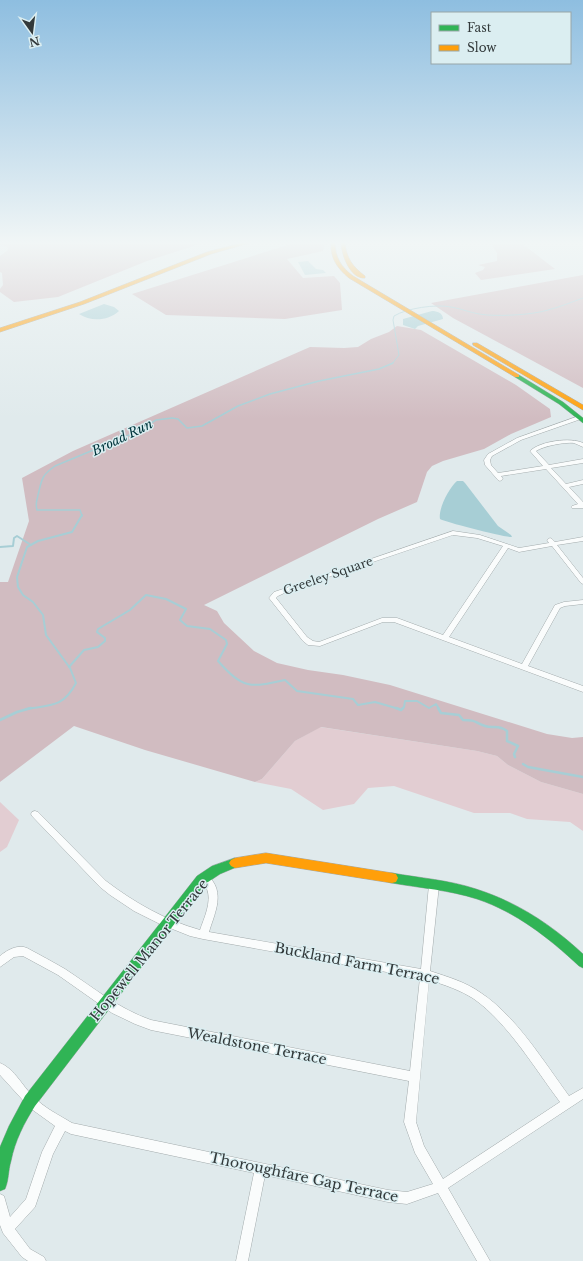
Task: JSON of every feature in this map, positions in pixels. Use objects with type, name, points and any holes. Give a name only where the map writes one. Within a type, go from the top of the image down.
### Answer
[{"type":"main road","points":[[0,325],[71,301]]},
{"type":"main road","points":[[0,330],[87,301]]},
{"type":"main road","points":[[389,301],[561,403],[582,418]]},
{"type":"main road","points":[[402,301],[583,408]]},
{"type":"main road","name":"Hopewell Manor Terrace","points":[[0,1184],[0,1170],[7,1140],[16,1122],[30,1101],[105,1003],[205,878],[225,865],[234,862],[266,858],[459,889],[479,894],[509,906],[539,924],[583,962]]},
{"type":"street","points":[[582,418],[519,439],[490,455],[487,460],[488,465],[498,477],[583,461]]},
{"type":"street","points":[[583,445],[572,442],[534,449],[534,453],[583,505]]},
{"type":"street","points":[[565,486],[583,482]]},
{"type":"street","points":[[574,507],[583,505]]},
{"type":"street","name":"Greeley Square","points":[[583,539],[552,542],[524,550],[506,546],[478,536],[453,533],[291,588],[273,596],[273,601],[305,639],[311,643],[320,644],[382,620],[389,620],[445,638],[583,689]]},
{"type":"street","points":[[552,542],[583,582]]},
{"type":"street","points":[[445,638],[506,546]]},
{"type":"street","points":[[524,667],[557,607],[564,604],[583,602]]},
{"type":"street","name":"Buckland Farm Terrace","points":[[35,814],[103,884],[113,892],[168,923],[184,930],[203,935],[425,974],[453,983],[478,996],[507,1025],[567,1104]]},
{"type":"street","points":[[203,935],[214,897],[212,887],[205,878]]},
{"type":"street","points":[[434,885],[410,1122],[418,1150],[484,1261]]},
{"type":"street","name":"Wealdstone Terrace","points":[[0,962],[9,954],[16,951],[24,951],[61,972],[105,1003],[137,1021],[151,1025],[414,1077]]},
{"type":"street","name":"Thoroughfare Gap Terrace","points":[[0,1068],[8,1074],[30,1101],[50,1117],[71,1128],[388,1196],[407,1198],[440,1187],[583,1092]]},
{"type":"street","points":[[7,1229],[31,1203],[48,1152],[62,1124]]},
{"type":"street","points":[[242,1261],[261,1168]]},
{"type":"street","points":[[0,1200],[7,1229],[26,1253],[40,1261]]},
{"type":"shaded area","points":[[143,301],[341,301],[342,310],[285,319],[166,315]]},
{"type":"shaded area","points":[[443,301],[583,301],[583,388],[453,318],[431,303]]},
{"type":"shaded area","points":[[397,326],[421,330],[516,385],[550,409],[551,417],[511,434],[484,449],[443,461],[432,466],[427,472],[417,502],[378,519],[204,605],[217,611],[224,623],[254,651],[277,663],[390,685],[547,734],[572,738],[583,737],[583,794],[541,782],[508,765],[497,756],[477,751],[321,727],[295,741],[262,779],[255,782],[145,750],[74,726],[0,782],[0,582],[8,582],[29,521],[22,478],[73,451],[310,347],[358,347],[371,339],[389,332]]},
{"type":"shaded area","points":[[320,727],[477,751],[497,756],[508,765],[541,782],[583,794],[583,831],[570,822],[527,819],[510,813],[474,813],[394,786],[368,788],[354,804],[323,810],[291,789],[255,782],[262,779],[295,741]]},
{"type":"shaded area","points":[[0,802],[19,820],[7,847],[0,852]]},
{"type":"water","points":[[104,304],[114,307],[119,311],[110,317],[99,319],[84,317],[79,314]]},
{"type":"water","points":[[436,311],[442,315],[443,319],[418,326],[415,329],[403,325],[403,319]]},
{"type":"water","points":[[457,481],[463,481],[465,483],[498,526],[512,537],[476,530],[440,519],[441,510],[445,499]]},
{"type":"waterway","name":"Broad Run","points":[[393,363],[399,355],[393,320],[394,316],[400,313],[422,307],[445,306],[487,315],[518,315],[548,310],[575,301]]},
{"type":"waterway","name":"Broad Run","points":[[82,515],[80,510],[37,510],[36,502],[41,481],[47,472],[55,466],[139,431],[156,420],[172,418],[178,419],[187,428],[202,426],[238,406],[270,394],[319,381],[379,369],[393,363]]},
{"type":"waterway","name":"Broad Run","points":[[31,545],[38,541],[72,532],[82,515]]},
{"type":"waterway","points":[[0,547],[13,546],[14,538],[17,536],[31,545]]},
{"type":"waterway","name":"Broad Run","points":[[31,545],[27,547],[17,577],[18,587],[23,595],[33,602],[43,615],[46,635],[69,667]]},
{"type":"waterway","points":[[69,667],[84,650],[98,647],[105,641],[105,638],[97,632],[98,629],[130,610],[146,595],[166,599],[186,609],[180,620],[187,626],[210,629],[226,640],[227,644],[218,661],[234,677],[241,681],[255,685],[285,680],[297,691],[353,699],[358,705],[375,702],[397,708]]},
{"type":"waterway","name":"Broad Run","points":[[29,709],[49,706],[66,697],[76,683],[69,667]]},
{"type":"waterway","points":[[397,708],[401,710],[404,707],[405,701],[417,701],[429,708],[436,704],[439,709]]},
{"type":"waterway","points":[[438,708],[441,713],[459,715],[463,720],[473,721],[488,727],[498,727],[504,729],[507,731],[507,741],[518,746],[514,754],[515,757]]},
{"type":"waterway","name":"Broad Run","points":[[0,720],[29,709]]},
{"type":"waterway","points":[[523,764],[528,767],[583,777]]},
{"type":"traffic: fast","points":[[517,376],[561,403],[583,421]]},
{"type":"traffic: fast","points":[[0,1184],[3,1161],[9,1141],[18,1121],[30,1101],[201,880],[216,870],[235,863]]},
{"type":"traffic: fast","points":[[392,878],[458,889],[493,900],[525,916],[541,927],[583,962]]},
{"type":"traffic: slow","points":[[0,330],[87,301]]},
{"type":"traffic: slow","points":[[391,301],[517,376]]},
{"type":"traffic: slow","points":[[475,344],[583,408]]},
{"type":"traffic: slow","points":[[235,863],[266,858],[392,878]]}]
